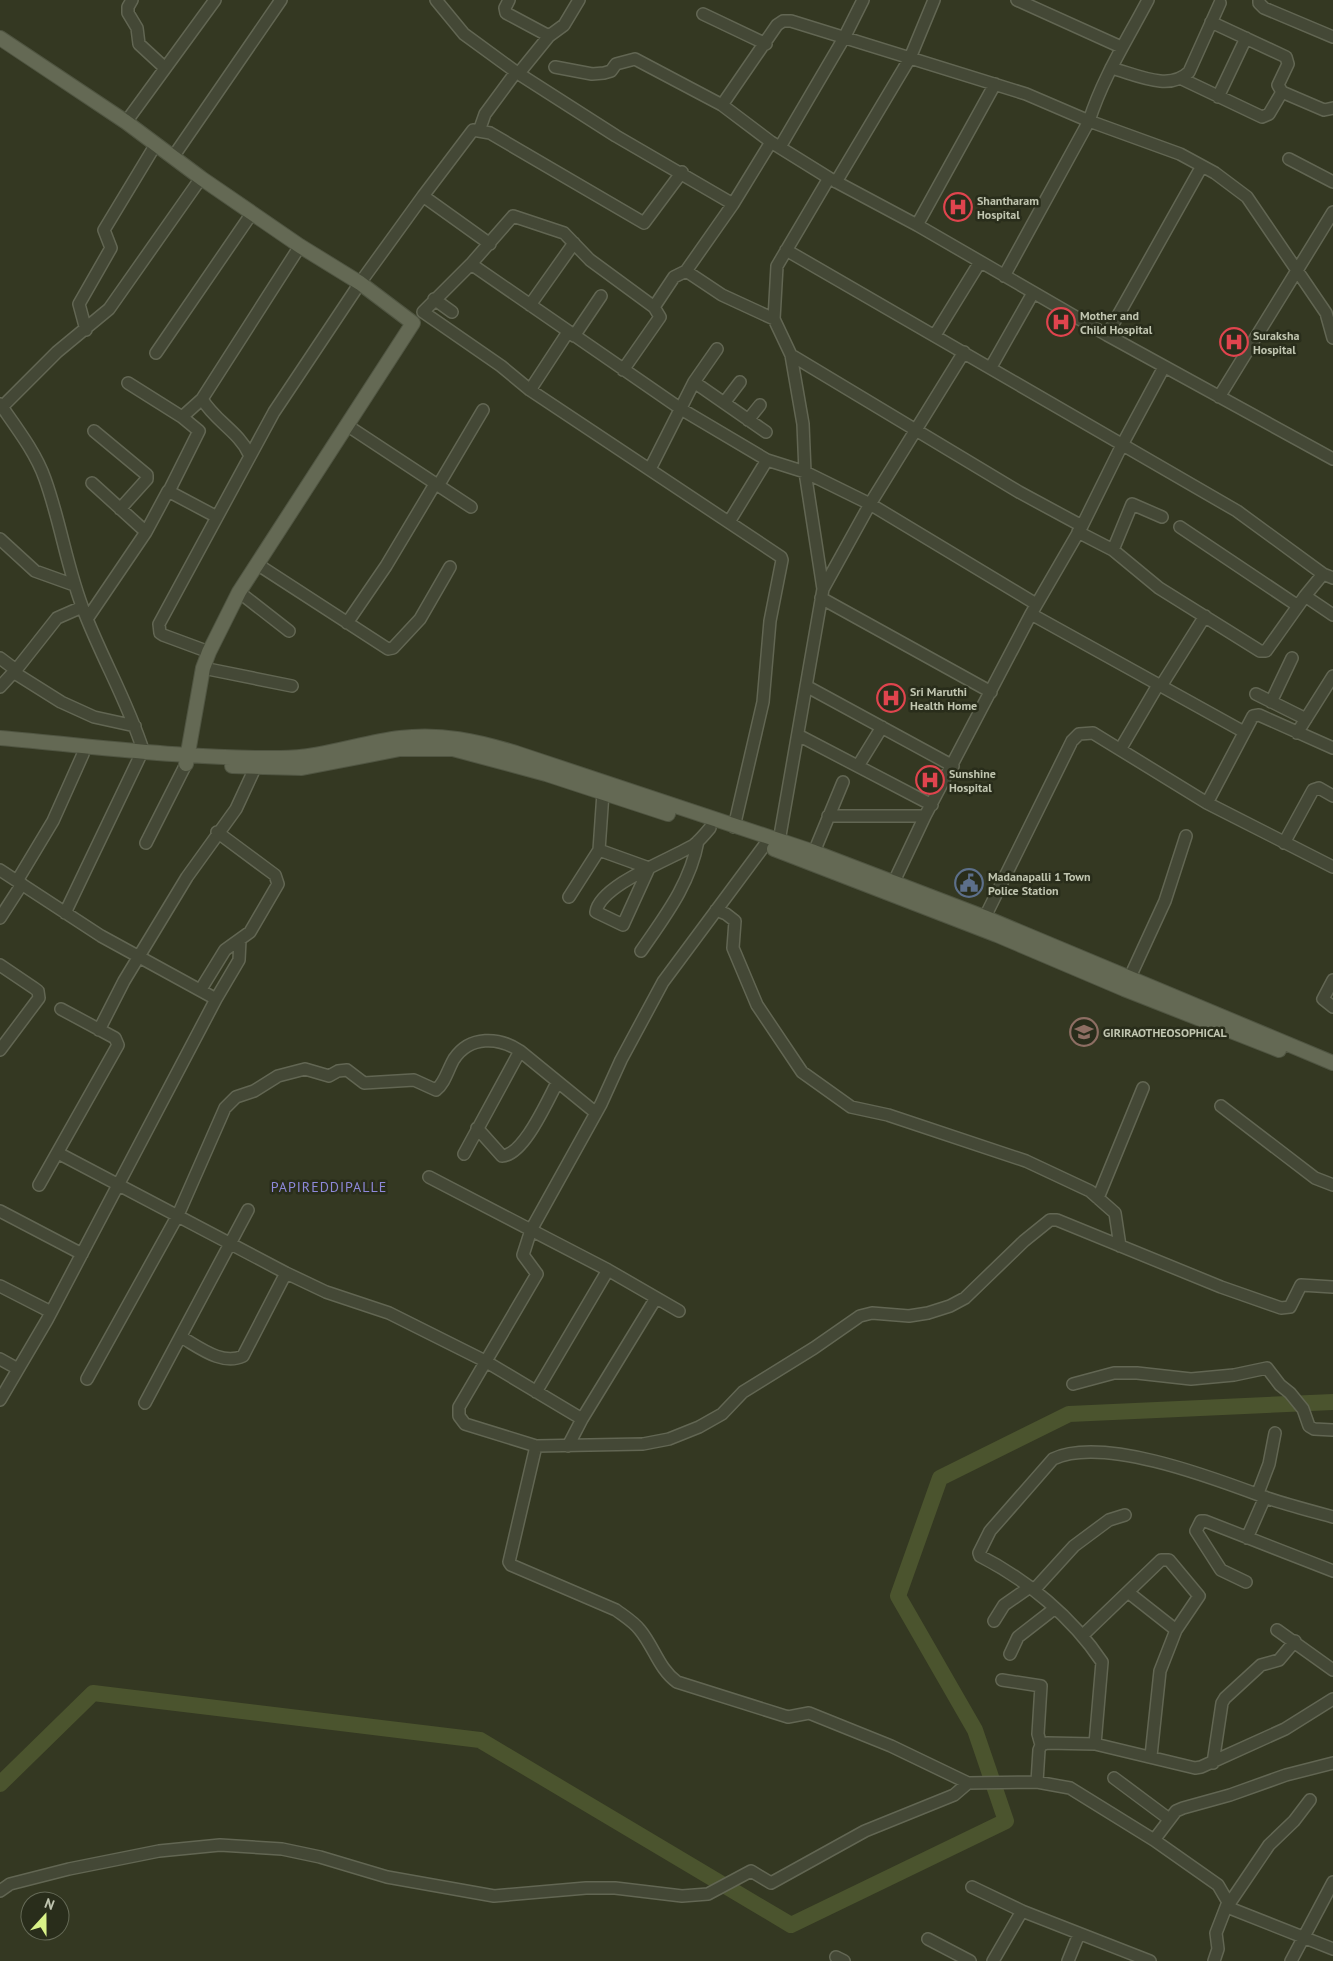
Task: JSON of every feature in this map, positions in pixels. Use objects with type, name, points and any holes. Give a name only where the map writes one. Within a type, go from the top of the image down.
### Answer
[{"type":"main road","points":[[0,38],[126,122],[201,178],[300,246],[360,283],[413,323],[239,592],[208,652],[203,668],[186,759]]},
{"type":"main road","points":[[186,759],[283,758],[316,755],[398,738],[424,736],[470,739],[516,752],[734,827],[773,845],[981,923],[1332,1068]]},
{"type":"main road","points":[[0,738],[255,768],[302,768],[400,749],[453,749],[546,774],[710,828],[773,845],[814,852],[891,888]]},
{"type":"main road","points":[[0,746],[83,754],[142,755]]},
{"type":"main road","points":[[981,923],[1130,977],[1332,1068]]},
{"type":"street","points":[[132,0],[128,7],[128,13],[136,28],[139,44],[165,68]]},
{"type":"street","points":[[126,122],[215,0]]},
{"type":"street","points":[[173,157],[281,0]]},
{"type":"street","points":[[438,0],[464,34],[517,73],[616,136],[682,172],[733,204]]},
{"type":"street","points":[[509,0],[505,8],[506,12],[549,36]]},
{"type":"street","points":[[479,131],[485,114],[549,36],[564,25],[579,0]]},
{"type":"street","points":[[654,307],[674,277],[686,271],[775,145],[844,38],[863,0]]},
{"type":"street","points":[[934,0],[910,58],[777,266],[774,319],[791,356],[803,424],[805,472],[822,594],[798,735],[773,845],[716,910],[663,982],[620,1060],[596,1113],[531,1230],[523,1255],[537,1274],[458,1407],[459,1416],[465,1424],[536,1446],[643,1444],[669,1439],[699,1427],[722,1414],[743,1392],[814,1348],[860,1316],[872,1313],[909,1316],[950,1306],[965,1298],[1046,1221],[1058,1220],[1221,1287],[1281,1308],[1290,1307],[1301,1285],[1333,1288]]},
{"type":"street","points":[[1017,0],[1121,47]]},
{"type":"street","points":[[1004,276],[1089,121],[1097,97],[1121,47],[1148,0]]},
{"type":"street","points":[[1259,0],[1259,3],[1264,8],[1333,37]]},
{"type":"street","points":[[1182,79],[1189,72],[1220,3]]},
{"type":"street","points":[[702,14],[766,44]]},
{"type":"street","points":[[722,105],[766,44],[777,25],[783,21],[791,21],[1026,94],[1089,121],[1180,154],[1202,166],[1247,197],[1298,270],[1330,310],[1333,338]]},
{"type":"street","points":[[1211,22],[1286,56],[1288,64],[1278,85],[1282,92],[1324,110],[1333,108]]},
{"type":"street","points":[[1218,97],[1246,38]]},
{"type":"street","points":[[554,67],[592,74],[604,73],[611,71],[616,64],[635,58],[722,105],[775,145],[833,180],[917,225],[1107,335],[1333,460]]},
{"type":"street","points":[[1111,68],[1162,81],[1182,79],[1262,117],[1269,114],[1282,92]]},
{"type":"street","points":[[917,225],[995,84]]},
{"type":"street","points":[[208,652],[163,635],[159,628],[249,454],[291,384],[360,283],[473,130],[490,133],[644,223],[682,172]]},
{"type":"street","points":[[86,330],[78,304],[111,248],[104,230],[156,144]]},
{"type":"street","points":[[1288,159],[1333,182]]},
{"type":"street","points":[[1107,335],[1202,166]]},
{"type":"street","points":[[65,913],[142,755],[135,726],[82,607],[45,478],[1,406],[57,352],[86,330],[109,309],[201,178]]},
{"type":"street","points":[[423,196],[490,244]]},
{"type":"street","points":[[1218,397],[1333,212]]},
{"type":"street","points":[[156,354],[252,213]]},
{"type":"street","points":[[413,323],[434,299],[490,244],[513,216],[564,233],[590,260],[654,307],[660,316],[623,370]]},
{"type":"street","points":[[530,304],[574,243]]},
{"type":"street","points":[[182,417],[202,399],[300,246]]},
{"type":"street","points":[[786,250],[1236,511],[1328,576],[1301,601],[1266,651],[1260,651],[1159,588],[1113,550],[1080,529],[791,356]]},
{"type":"street","points":[[935,335],[980,262]]},
{"type":"street","points":[[471,264],[681,409],[767,460],[805,472],[870,504],[1033,609],[1159,686],[1244,732]]},
{"type":"street","points":[[686,271],[722,295],[774,319]]},
{"type":"street","points":[[990,367],[1033,293]]},
{"type":"street","points":[[530,390],[601,296]]},
{"type":"street","points":[[434,299],[452,312]]},
{"type":"street","points":[[422,312],[501,366],[530,390],[778,554],[782,560],[770,621],[763,702],[734,827]]},
{"type":"street","points":[[650,469],[694,382],[717,349]]},
{"type":"street","points":[[822,594],[870,504],[964,352]]},
{"type":"street","points":[[891,888],[932,804],[1033,609],[1080,529],[1164,367]]},
{"type":"street","points":[[694,382],[766,432]]},
{"type":"street","points":[[724,403],[740,382]]},
{"type":"street","points":[[87,618],[154,520],[166,492],[169,491],[199,431],[182,417],[128,383]]},
{"type":"street","points":[[202,399],[212,414],[244,444],[249,454]]},
{"type":"street","points":[[748,420],[760,405]]},
{"type":"street","points":[[347,623],[386,566],[483,410]]},
{"type":"street","points":[[348,426],[471,507]]},
{"type":"street","points":[[94,431],[147,475],[147,479],[120,510]]},
{"type":"street","points":[[730,522],[767,460]]},
{"type":"street","points":[[92,483],[146,532]]},
{"type":"street","points":[[169,491],[217,517]]},
{"type":"street","points":[[1113,550],[1132,504],[1162,517]]},
{"type":"street","points":[[1180,527],[1301,601],[1333,615]]},
{"type":"street","points":[[0,539],[35,571],[74,584]]},
{"type":"street","points":[[257,564],[391,650],[420,619],[450,567]]},
{"type":"street","points":[[239,592],[289,631]]},
{"type":"street","points":[[822,594],[990,692]]},
{"type":"street","points":[[0,687],[17,671],[57,618],[82,607]]},
{"type":"street","points":[[1120,748],[1205,616]]},
{"type":"street","points":[[0,658],[17,671],[18,675],[61,702],[94,718],[135,726]]},
{"type":"street","points":[[1271,702],[1292,658]]},
{"type":"street","points":[[203,668],[292,686]]},
{"type":"street","points":[[1297,733],[1333,676]]},
{"type":"street","points":[[806,686],[953,766]]},
{"type":"street","points":[[1256,694],[1306,718]]},
{"type":"street","points":[[1208,803],[1244,732],[1256,714],[1333,748]]},
{"type":"street","points":[[858,766],[882,728]]},
{"type":"street","points":[[981,923],[1072,740],[1079,734],[1093,733],[1208,803],[1333,867]]},
{"type":"street","points":[[798,735],[932,804]]},
{"type":"street","points":[[0,918],[53,821],[83,754]]},
{"type":"street","points":[[146,843],[186,759]]},
{"type":"street","points":[[99,1030],[187,876],[236,808],[255,768]]},
{"type":"street","points":[[814,852],[843,782]]},
{"type":"street","points":[[1284,843],[1313,790],[1319,788],[1333,796]]},
{"type":"street","points":[[569,897],[599,850],[603,793]]},
{"type":"street","points":[[828,816],[926,816]]},
{"type":"street","points":[[649,868],[624,924],[621,925],[597,914],[598,907],[615,887],[649,868],[698,841],[710,828]]},
{"type":"street","points":[[201,989],[219,956],[250,932],[256,924],[278,884],[274,876],[217,832]]},
{"type":"street","points":[[1130,977],[1165,901],[1186,836]]},
{"type":"street","points":[[641,951],[682,890],[698,841]]},
{"type":"street","points":[[599,850],[649,868]]},
{"type":"street","points":[[0,870],[65,913],[139,957],[201,989],[216,999]]},
{"type":"street","points":[[716,910],[726,914],[735,921],[733,948],[757,1005],[802,1072],[851,1107],[888,1115],[1026,1162],[1090,1191],[1115,1213],[1120,1246]]},
{"type":"street","points":[[0,1400],[51,1312],[216,999],[239,960],[240,940]]},
{"type":"street","points":[[0,965],[38,991],[39,998],[0,1050]]},
{"type":"street","points":[[1333,980],[1323,999],[1333,1007]]},
{"type":"street","points":[[39,1185],[118,1045],[115,1038],[61,1009]]},
{"type":"street","points":[[87,1380],[178,1215],[231,1100],[254,1091],[278,1076],[305,1069],[329,1076],[344,1070],[351,1072],[364,1082],[414,1080],[436,1090],[454,1059],[462,1051],[481,1040],[496,1040],[520,1051],[596,1113]]},
{"type":"street","points":[[464,1154],[520,1051]]},
{"type":"street","points":[[477,1128],[502,1156],[507,1156],[522,1146],[558,1083]]},
{"type":"street","points":[[1098,1198],[1143,1088]]},
{"type":"street","points":[[1221,1106],[1315,1178],[1333,1185]]},
{"type":"street","points":[[58,1153],[286,1273],[326,1292],[389,1313],[485,1362],[582,1419]]},
{"type":"street","points":[[429,1177],[608,1270],[678,1311]]},
{"type":"street","points":[[145,1403],[248,1210]]},
{"type":"street","points":[[0,1211],[82,1254]]},
{"type":"street","points":[[536,1392],[608,1270]]},
{"type":"street","points":[[181,1337],[218,1357],[229,1360],[242,1356],[286,1273]]},
{"type":"street","points":[[0,1286],[51,1312]]},
{"type":"street","points":[[568,1446],[582,1419],[656,1298]]},
{"type":"street","points":[[0,1359],[18,1369]]},
{"type":"street","points":[[1073,1384],[1114,1373],[1137,1373],[1191,1379],[1234,1375],[1262,1368],[1270,1370],[1280,1386],[1290,1393],[1299,1404],[1309,1426],[1333,1430]]},
{"type":"street","points":[[1247,1538],[1262,1495],[1275,1433]]},
{"type":"street","points":[[536,1446],[508,1558],[511,1565],[616,1610],[640,1630],[666,1672],[677,1682],[788,1717],[809,1713],[891,1746],[968,1783],[1032,1782],[1070,1788],[1154,1840],[1218,1886],[1232,1909],[1333,1950]]},
{"type":"street","points":[[1095,1744],[1102,1662],[1082,1636],[1032,1588],[1010,1571],[980,1556],[980,1549],[990,1531],[1053,1459],[1066,1453],[1122,1456],[1175,1467],[1333,1517]]},
{"type":"street","points":[[994,1621],[1004,1604],[1032,1588],[1074,1546],[1108,1520],[1125,1515]]},
{"type":"street","points":[[1246,1582],[1221,1570],[1196,1529],[1201,1521],[1206,1521],[1333,1571]]},
{"type":"street","points":[[1082,1636],[1161,1560],[1169,1560],[1200,1596],[1176,1630],[1160,1671],[1151,1756]]},
{"type":"street","points":[[1129,1592],[1176,1630]]},
{"type":"street","points":[[1010,1654],[1018,1636],[1054,1609]]},
{"type":"street","points":[[1278,1630],[1296,1641],[1333,1670]]},
{"type":"street","points":[[1213,1763],[1222,1703],[1225,1698],[1262,1665],[1279,1660],[1296,1641]]},
{"type":"street","points":[[1002,1680],[1041,1686],[1038,1734],[1040,1745],[1032,1782]]},
{"type":"street","points":[[1040,1745],[1047,1743],[1095,1744],[1195,1768],[1213,1763],[1285,1729],[1333,1699]]},
{"type":"street","points":[[1154,1840],[1176,1812],[1191,1805],[1230,1795],[1286,1775],[1333,1763]]},
{"type":"street","points":[[1114,1778],[1170,1819]]},
{"type":"street","points":[[1,1889],[10,1884],[69,1869],[150,1852],[220,1845],[282,1849],[320,1857],[388,1877],[494,1896],[586,1888],[615,1888],[682,1896],[708,1894],[751,1871],[771,1883],[865,1831],[954,1795],[968,1783]]},
{"type":"street","points":[[1214,1961],[1218,1949],[1216,1933],[1228,1903],[1269,1845],[1294,1821],[1310,1800]]},
{"type":"street","points":[[1291,1961],[1301,1938],[1333,1882]]},
{"type":"street","points":[[972,1886],[1022,1912],[1150,1961]]},
{"type":"street","points":[[993,1961],[1022,1912]]},
{"type":"street","points":[[1068,1961],[1079,1934]]},
{"type":"street","points":[[928,1939],[970,1961]]},
{"type":"waterway","points":[[0,1784],[93,1693],[480,1740],[791,1925],[1006,1821],[975,1730],[898,1596],[940,1478],[1069,1414],[1333,1402]]},
{"type":"place","name":"Shantharam Hospital","points":[[958,207]]},
{"type":"place","name":"Mother and Child Hospital","points":[[1061,322]]},
{"type":"place","name":"Suraksha Hospital","points":[[1234,342]]},
{"type":"place","name":"Sri Maruthi Health Home","points":[[891,698]]},
{"type":"place","name":"Sunshine Hospital","points":[[930,780]]},
{"type":"place","name":"Madanapalli 1 Town Police Station","points":[[969,883]]},
{"type":"place","name":"GIRIRAOTHEOSOPHICAL","points":[[1084,1032]]},
{"type":"district","name":"PAPIREDDIPALLE","points":[[329,1187]]}]
